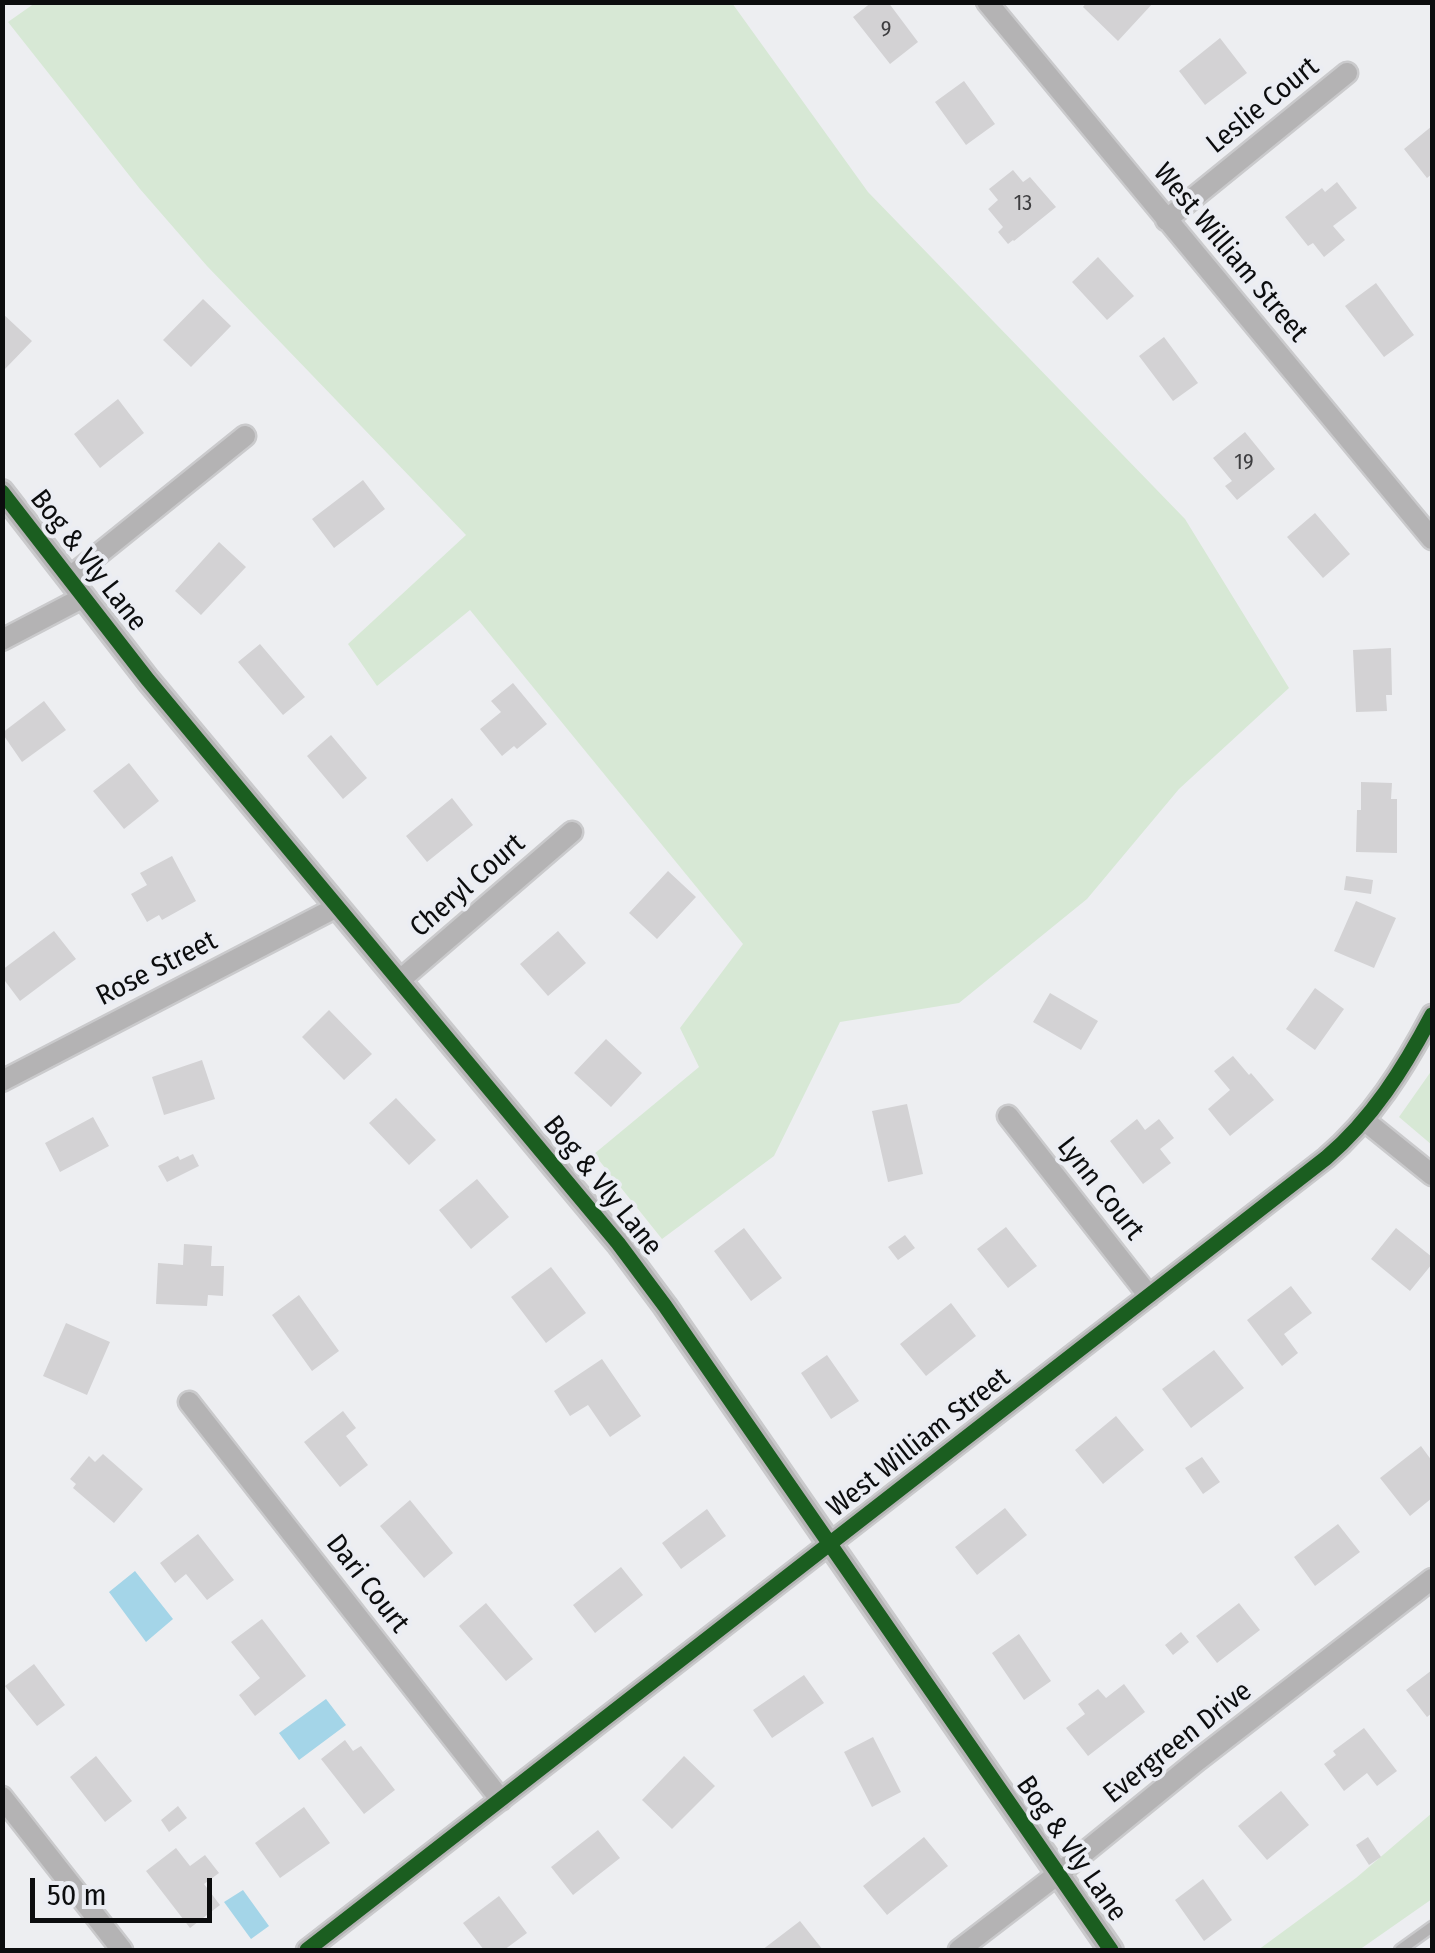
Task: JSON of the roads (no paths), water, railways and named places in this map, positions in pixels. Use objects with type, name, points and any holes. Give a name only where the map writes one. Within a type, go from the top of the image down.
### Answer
[{"type":"street","name":"West William Street","points":[[987,2],[1432,538]]},
{"type":"street","name":"Leslie Court","points":[[1166,220],[1347,73]]},
{"type":"street","points":[[2,640],[76,588],[245,436]]},
{"type":"street","name":"Bog & Vly Lane","points":[[2,492],[148,680],[618,1243],[1110,1950]]},
{"type":"street","name":"Cheryl Court","points":[[399,981],[572,832]]},
{"type":"street","name":"Rose Street","points":[[2,1081],[337,906]]},
{"type":"street","name":"West William Street","points":[[307,1950],[1341,1145],[1412,1055],[1432,1015]]},
{"type":"street","name":"Lynn Court","points":[[1008,1116],[1149,1296]]},
{"type":"street","points":[[1364,1120],[1432,1175]]},
{"type":"street","name":"Dari Court","points":[[189,1402],[501,1800]]},
{"type":"street","name":"Evergreen Drive","points":[[959,1950],[1432,1579]]},
{"type":"street","points":[[2,1797],[122,1950]]},
{"type":"lane","points":[[1400,1950],[1432,1927]]},
{"type":"water","points":[[135,1571],[173,1619],[146,1642],[109,1592]]},
{"type":"water","points":[[326,1699],[346,1725],[299,1760],[279,1733]]},
{"type":"water","points":[[243,1890],[269,1926],[251,1939],[224,1902]]}]
